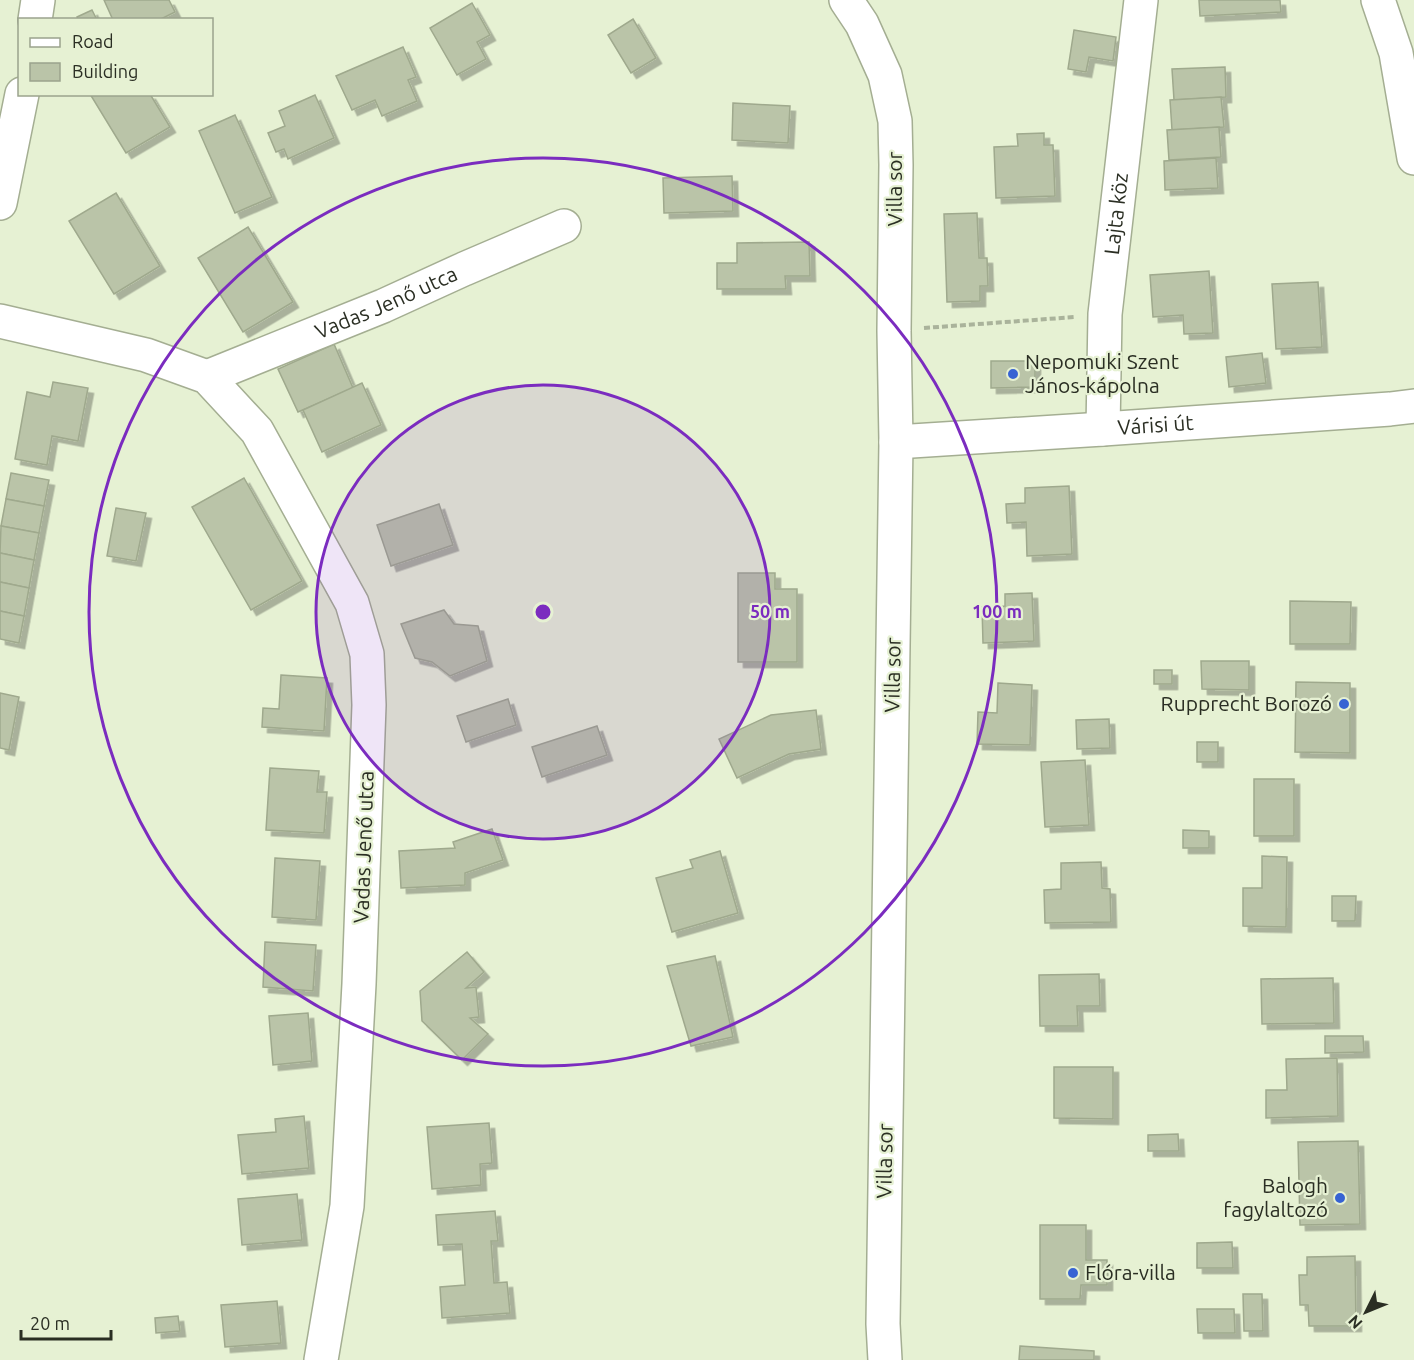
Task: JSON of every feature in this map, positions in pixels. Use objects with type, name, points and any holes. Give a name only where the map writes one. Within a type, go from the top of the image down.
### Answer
[{"type":"street","points":[[35,18],[38,0]]},
{"type":"street","name":"Villa sor","points":[[846,0],[862,24],[885,75],[895,121],[896,442],[883,1324],[885,1360]]},
{"type":"street","name":"Lajta köz","points":[[1103,429],[1105,314],[1141,0]]},
{"type":"street","points":[[1378,0],[1396,53],[1414,158]]},
{"type":"street","points":[[0,203],[22,96]]},
{"type":"street","name":"Vadas Jenő utca","points":[[207,377],[383,306],[564,226]]},
{"type":"street","name":"Vadas Jenő utca","points":[[0,321],[146,356],[207,377],[257,431],[352,603],[367,654],[369,705],[366,828],[347,1206],[321,1360]]},
{"type":"street","name":"Várisi út","points":[[896,442],[1414,406]]},
{"type":"path","points":[[894,331],[1105,314]]},
{"type":"building","points":[[104,0],[169,0],[175,12],[163,18],[112,18]]},
{"type":"building","points":[[1199,0],[1280,0],[1281,12],[1200,16]]},
{"type":"building","points":[[472,3],[490,35],[477,42],[486,59],[457,75],[430,28]]},
{"type":"building","points":[[92,10],[96,18],[77,18]]},
{"type":"building","points":[[633,19],[656,58],[631,73],[608,35]]},
{"type":"building","points":[[1074,30],[1116,37],[1113,61],[1089,57],[1086,72],[1068,69]]},
{"type":"building","points":[[403,47],[416,77],[408,80],[417,101],[382,116],[375,100],[352,110],[336,76]]},
{"type":"building","points":[[1225,67],[1226,97],[1174,100],[1172,69]]},
{"type":"building","points":[[315,95],[334,138],[288,159],[284,149],[276,152],[268,133],[285,126],[279,111]]},
{"type":"building","points":[[91,96],[151,96],[170,127],[126,153]]},
{"type":"building","points":[[1221,97],[1224,127],[1172,130],[1170,100]]},
{"type":"building","points":[[733,103],[790,106],[788,143],[732,140]]},
{"type":"building","points":[[235,115],[272,197],[235,213],[199,131]]},
{"type":"building","points":[[1219,127],[1221,157],[1169,160],[1167,130]]},
{"type":"building","points":[[1044,133],[1044,145],[1053,145],[1055,196],[996,198],[994,147],[1018,146],[1017,134]]},
{"type":"building","points":[[1216,158],[1218,188],[1165,190],[1164,161]]},
{"type":"building","points":[[732,176],[733,211],[664,213],[663,178]]},
{"type":"building","points":[[116,193],[160,266],[114,294],[69,221]]},
{"type":"building","points":[[977,213],[979,258],[987,258],[988,286],[980,286],[980,301],[947,302],[944,214]]},
{"type":"building","points":[[248,227],[293,302],[243,332],[198,258]]},
{"type":"building","points":[[809,242],[810,276],[785,276],[786,289],[717,289],[717,263],[737,263],[737,243]]},
{"type":"building","points":[[1209,271],[1213,333],[1184,334],[1183,315],[1153,317],[1150,275]]},
{"type":"building","points":[[1318,282],[1322,347],[1276,349],[1272,284]]},
{"type":"building","points":[[334,344],[353,388],[298,412],[278,369]]},
{"type":"building","points":[[1262,353],[1266,383],[1229,387],[1226,357]]},
{"type":"building","name":"Nepomuki Szent János-kápolna","points":[[991,361],[1035,361],[1035,387],[991,388]]},
{"type":"building","points":[[53,382],[88,388],[78,441],[52,436],[47,465],[15,459],[27,392],[50,397]]},
{"type":"building","points":[[362,383],[381,425],[322,452],[303,410]]},
{"type":"building","points":[[11,473],[49,480],[44,506],[6,499]]},
{"type":"building","points":[[244,478],[302,581],[251,610],[192,507]]},
{"type":"building","points":[[1069,486],[1072,554],[1027,556],[1026,522],[1007,523],[1006,504],[1025,503],[1025,488]]},
{"type":"building","points":[[6,499],[44,506],[39,533],[1,526]]},
{"type":"building","points":[[439,504],[453,545],[391,566],[377,525]]},
{"type":"building","points":[[116,508],[146,513],[136,561],[107,556]]},
{"type":"building","points":[[1,526],[39,533],[34,560],[0,553]]},
{"type":"building","points":[[0,553],[34,560],[29,588],[0,582]]},
{"type":"building","points":[[738,573],[775,573],[775,589],[797,589],[797,662],[738,662]]},
{"type":"building","points":[[0,582],[29,588],[24,616],[0,611]]},
{"type":"building","points":[[1032,593],[1034,641],[983,643],[982,607],[1005,606],[1005,594]]},
{"type":"building","points":[[1290,601],[1351,602],[1350,644],[1290,644]]},
{"type":"building","points":[[444,610],[454,624],[478,626],[487,661],[450,676],[432,662],[415,658],[401,624]]},
{"type":"building","points":[[0,611],[24,616],[19,643],[0,639]]},
{"type":"building","points":[[1201,661],[1249,661],[1249,690],[1202,689]]},
{"type":"building","points":[[1154,670],[1172,670],[1172,684],[1154,684]]},
{"type":"building","points":[[281,675],[327,678],[324,731],[262,727],[263,708],[279,709]]},
{"type":"building","points":[[1296,682],[1350,683],[1350,753],[1295,752]]},
{"type":"building","points":[[998,683],[1032,685],[1030,745],[977,744],[978,712],[997,713]]},
{"type":"building","points":[[0,693],[19,697],[9,750],[0,748]]},
{"type":"building","points":[[508,699],[516,725],[466,742],[457,716]]},
{"type":"building","points":[[816,710],[821,749],[789,754],[737,778],[719,739],[771,715]]},
{"type":"building","points":[[1109,719],[1110,748],[1077,749],[1076,720]]},
{"type":"building","points":[[597,726],[607,755],[542,777],[532,747]]},
{"type":"building","points":[[1197,742],[1218,742],[1218,762],[1197,762]]},
{"type":"building","points":[[1085,760],[1089,825],[1045,827],[1041,762]]},
{"type":"building","points":[[270,768],[319,771],[317,792],[327,792],[324,833],[266,830]]},
{"type":"building","points":[[1254,779],[1294,779],[1294,836],[1254,836]]},
{"type":"building","points":[[492,829],[503,860],[465,873],[465,885],[401,888],[399,851],[455,848],[453,842]]},
{"type":"building","points":[[1183,830],[1209,831],[1209,848],[1183,848]]},
{"type":"building","points":[[720,851],[738,913],[672,932],[656,878],[693,868],[690,860]]},
{"type":"building","points":[[1262,856],[1287,857],[1286,927],[1243,926],[1243,888],[1262,888]]},
{"type":"building","points":[[275,858],[320,861],[316,920],[272,917]]},
{"type":"building","points":[[1101,862],[1102,888],[1110,889],[1111,922],[1045,923],[1044,890],[1061,889],[1061,863]]},
{"type":"building","points":[[1332,896],[1356,896],[1355,921],[1332,921]]},
{"type":"building","points":[[265,942],[316,945],[313,991],[263,987]]},
{"type":"building","points":[[467,952],[484,972],[466,988],[476,987],[479,1017],[470,1018],[488,1034],[462,1060],[422,1021],[420,991]]},
{"type":"building","points":[[715,956],[733,1037],[691,1046],[667,966]]},
{"type":"building","points":[[1099,974],[1100,1006],[1077,1006],[1078,1026],[1040,1026],[1039,975]]},
{"type":"building","points":[[1333,978],[1334,1023],[1262,1024],[1261,979]]},
{"type":"building","points":[[308,1013],[312,1061],[273,1065],[269,1016]]},
{"type":"building","points":[[1325,1036],[1363,1036],[1364,1052],[1325,1053]]},
{"type":"building","points":[[1337,1058],[1338,1116],[1266,1118],[1266,1090],[1287,1090],[1286,1059]]},
{"type":"building","points":[[1054,1067],[1113,1067],[1113,1119],[1054,1118]]},
{"type":"building","points":[[304,1116],[309,1168],[242,1174],[238,1135],[276,1132],[275,1119]]},
{"type":"building","points":[[489,1123],[492,1163],[480,1164],[481,1185],[432,1189],[427,1127]]},
{"type":"building","points":[[1178,1134],[1179,1151],[1148,1151],[1148,1135]]},
{"type":"building","points":[[1358,1141],[1360,1224],[1300,1225],[1298,1142]]},
{"type":"building","points":[[297,1194],[302,1240],[242,1245],[238,1199]]},
{"type":"building","points":[[495,1211],[498,1241],[491,1241],[494,1283],[507,1282],[510,1313],[442,1318],[440,1287],[465,1285],[462,1244],[438,1245],[436,1215]]},
{"type":"building","name":"Flóra-villa","points":[[1040,1225],[1086,1225],[1086,1260],[1107,1260],[1107,1285],[1081,1285],[1080,1299],[1040,1299]]},
{"type":"building","points":[[1232,1242],[1233,1268],[1197,1268],[1197,1243]]},
{"type":"building","points":[[1355,1256],[1356,1326],[1309,1326],[1308,1305],[1300,1305],[1299,1275],[1307,1275],[1307,1257]]},
{"type":"building","points":[[1243,1294],[1262,1294],[1263,1331],[1244,1331]]},
{"type":"building","points":[[277,1301],[281,1343],[225,1347],[221,1305]]},
{"type":"building","points":[[1197,1309],[1234,1309],[1235,1333],[1198,1333]]},
{"type":"building","points":[[178,1316],[180,1331],[156,1333],[155,1318]]},
{"type":"building","points":[[1020,1346],[1094,1351],[1094,1360],[1019,1360]]},
{"type":"place","name":"Nepomuki Szent János-kápolna","points":[[1013,374]]},
{"type":"place","name":"Rupprecht Borozó","points":[[1344,704]]},
{"type":"place","name":"Balogh fagylaltozó","points":[[1340,1198]]},
{"type":"place","name":"Flóra-villa","points":[[1073,1273]]}]
